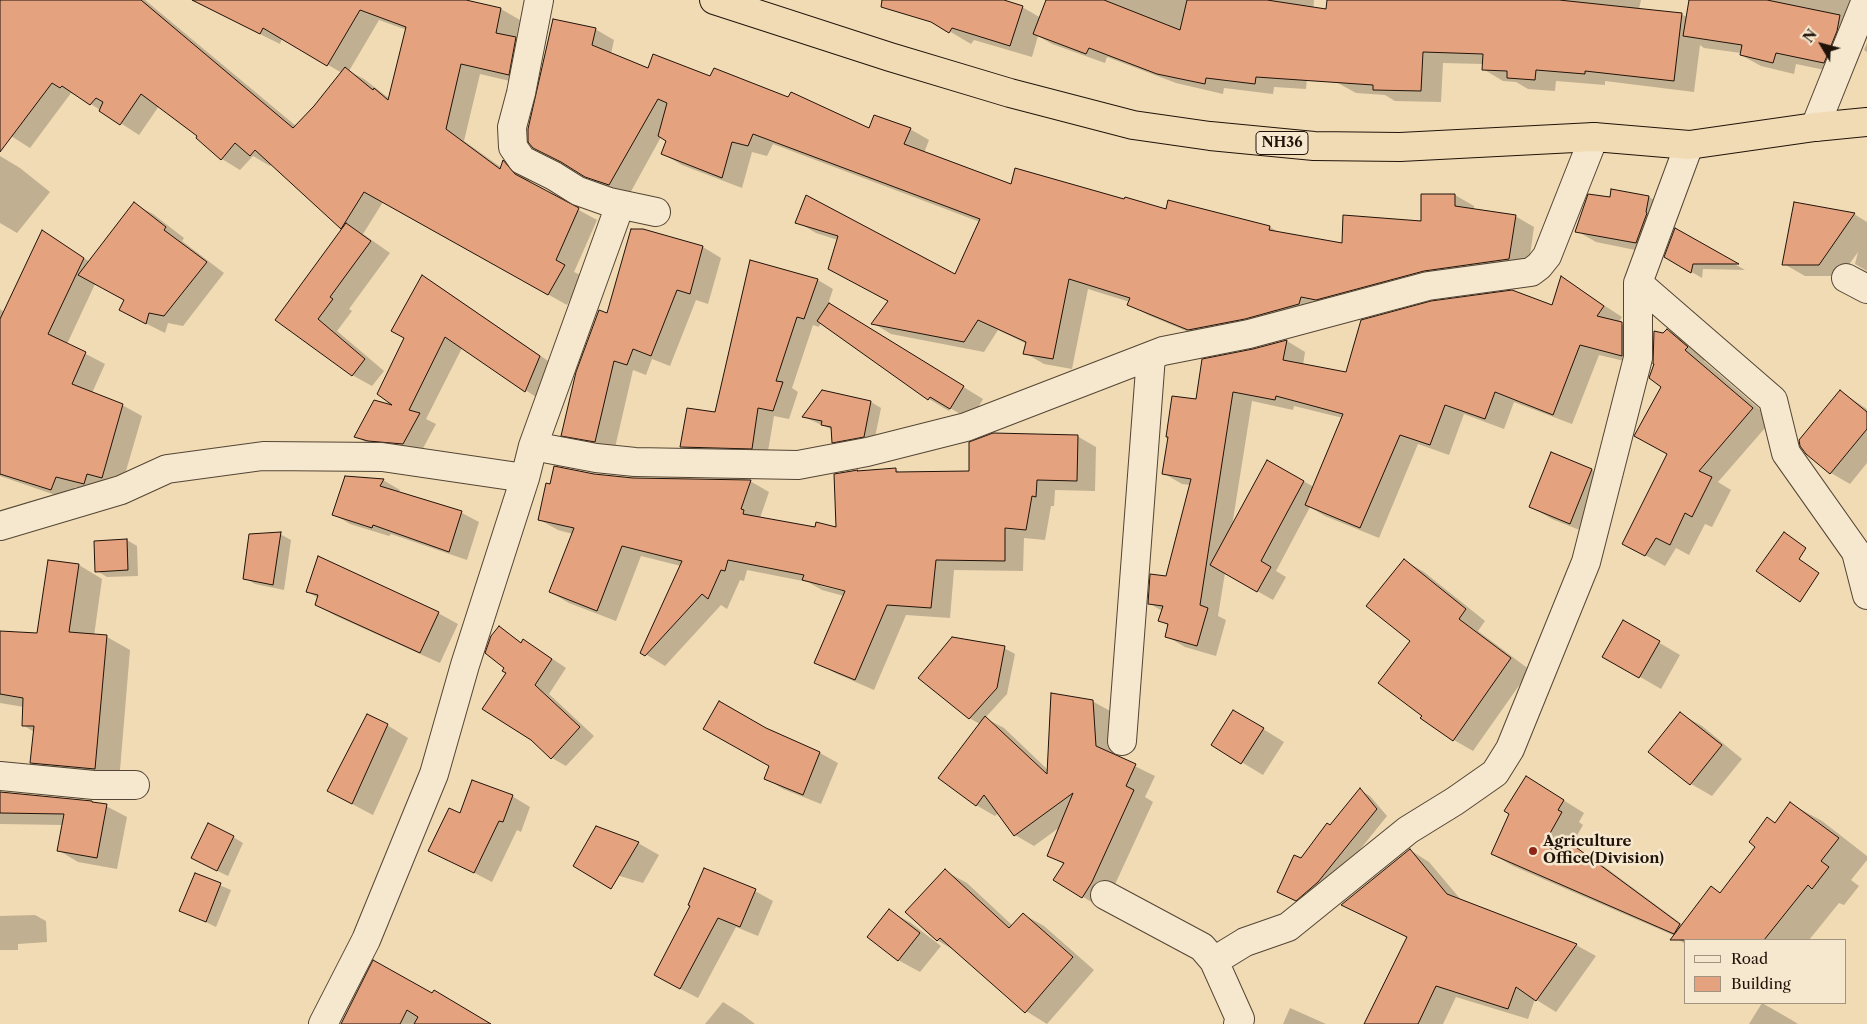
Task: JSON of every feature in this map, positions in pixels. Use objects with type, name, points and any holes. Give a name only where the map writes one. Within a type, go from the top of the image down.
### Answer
[{"type":"highway","name":"NH36","points":[[714,0],[890,57],[1010,93],[1133,125],[1210,136],[1314,146],[1400,147],[1594,137],[1689,145],[1815,127],[1867,122]]},
{"type":"street","points":[[539,0],[521,92],[512,127],[514,147],[522,160],[578,191],[620,205],[656,212]]},
{"type":"street","points":[[1815,127],[1866,0]]},
{"type":"street","points":[[533,446],[596,458],[635,462],[798,465],[867,452],[966,427],[1163,351],[1249,334],[1428,286],[1531,272],[1540,266],[1547,256],[1594,137]]},
{"type":"street","points":[[1214,961],[1245,942],[1288,927],[1408,830],[1495,773],[1510,749],[1586,562],[1638,358],[1638,283],[1689,145]]},
{"type":"street","points":[[323,1024],[366,940],[434,774],[465,665],[525,478],[533,446],[620,205]]},
{"type":"street","points":[[1638,283],[1773,400],[1786,453],[1856,552],[1867,595]]},
{"type":"street","points":[[1122,741],[1151,356]]},
{"type":"street","points":[[0,526],[121,490],[168,469],[263,456],[382,457],[525,478]]},
{"type":"street","points":[[0,776],[94,785],[135,785]]},
{"type":"street","points":[[1105,895],[1202,947],[1214,961],[1240,1019],[1238,1024]]},
{"type":"building","points":[[0,0],[141,0],[293,128],[314,106],[345,67],[388,100],[406,27],[360,10],[327,66],[263,28],[260,34],[192,0],[466,0],[501,8],[496,33],[516,37],[509,75],[461,64],[446,129],[500,169],[503,160],[515,174],[579,208],[556,260],[565,265],[548,295],[364,192],[341,229],[255,150],[250,156],[235,143],[221,160],[196,138],[197,136],[141,94],[120,125],[99,111],[103,102],[96,98],[90,105],[62,86],[60,88],[52,83],[0,152]]},
{"type":"building","points":[[882,0],[1004,0],[1023,6],[1010,46],[952,28],[949,33],[931,22],[881,7]]},
{"type":"building","points":[[1046,0],[1104,0],[1180,30],[1187,0],[1267,0],[1326,9],[1327,0],[1559,0],[1682,13],[1674,81],[1585,71],[1585,74],[1536,70],[1535,80],[1507,78],[1507,71],[1482,70],[1483,54],[1423,52],[1421,91],[1373,90],[1373,85],[1256,77],[1255,84],[1206,78],[1205,84],[1157,74],[1089,48],[1086,54],[1033,34]]},
{"type":"building","points":[[1689,0],[1767,0],[1840,15],[1837,31],[1824,63],[1776,53],[1773,63],[1740,55],[1742,45],[1683,36]]},
{"type":"building","points":[[553,19],[596,28],[592,45],[648,68],[653,54],[710,76],[714,68],[788,97],[791,92],[869,128],[874,115],[911,128],[904,144],[1011,184],[1015,168],[1166,209],[1168,200],[1270,226],[1269,230],[1342,243],[1343,215],[1421,221],[1421,194],[1455,194],[1455,206],[1516,215],[1509,259],[1424,271],[1316,300],[1301,297],[1299,304],[1245,319],[1188,330],[1127,305],[1130,298],[1069,279],[1053,359],[1023,354],[1026,342],[978,320],[964,342],[871,324],[888,301],[828,269],[838,236],[795,223],[806,195],[955,274],[980,219],[753,134],[748,146],[732,142],[722,178],[661,154],[666,141],[658,136],[667,103],[658,99],[609,185],[585,177],[533,148],[528,142],[528,129]]},
{"type":"building","points":[[1611,189],[1649,196],[1647,213],[1636,243],[1575,232],[1588,194],[1610,197]]},
{"type":"building","points":[[134,202],[166,227],[164,230],[207,262],[164,316],[149,313],[146,324],[119,310],[124,300],[78,275]]},
{"type":"building","points":[[1794,202],[1855,213],[1819,265],[1782,265]]},
{"type":"building","points":[[346,223],[371,241],[330,297],[333,299],[318,319],[365,359],[352,376],[275,320]]},
{"type":"building","points":[[1675,228],[1739,264],[1693,264],[1691,273],[1664,257]]},
{"type":"building","points":[[631,229],[643,229],[703,246],[690,294],[677,290],[651,356],[633,349],[627,365],[614,361],[595,442],[561,436],[576,372],[599,310],[607,313]]},
{"type":"building","points":[[42,230],[84,258],[48,334],[86,352],[72,384],[123,404],[102,478],[87,474],[84,484],[56,477],[51,490],[0,474],[0,319]]},
{"type":"building","points":[[750,260],[818,279],[804,319],[797,317],[776,381],[783,382],[773,411],[758,408],[752,449],[680,447],[687,408],[715,412]]},
{"type":"building","points":[[422,275],[540,356],[525,392],[445,337],[409,410],[420,413],[403,444],[368,441],[354,437],[374,400],[392,405],[377,394],[404,338],[391,331]]},
{"type":"building","points":[[1561,276],[1604,306],[1597,316],[1622,322],[1622,356],[1580,345],[1553,415],[1495,392],[1485,419],[1445,405],[1430,445],[1400,435],[1360,528],[1305,505],[1343,414],[1276,396],[1275,400],[1233,392],[1200,605],[1208,608],[1197,646],[1165,637],[1168,624],[1158,621],[1163,606],[1148,604],[1150,574],[1166,576],[1191,479],[1162,474],[1168,437],[1166,437],[1172,396],[1196,399],[1202,359],[1287,340],[1283,360],[1346,372],[1361,320],[1431,301],[1512,290],[1552,305]]},
{"type":"building","points":[[829,303],[964,386],[950,409],[930,397],[928,400],[817,321]]},
{"type":"building","points":[[1667,329],[1688,347],[1685,350],[1753,408],[1699,471],[1712,477],[1692,517],[1685,513],[1670,545],[1656,538],[1645,556],[1622,544],[1667,454],[1634,436],[1661,387],[1649,378],[1654,364],[1654,331],[1663,333]]},
{"type":"building","points":[[822,390],[871,401],[864,437],[832,443],[831,427],[821,425],[822,421],[802,417]]},
{"type":"building","points":[[1840,390],[1867,412],[1867,429],[1830,474],[1806,454],[1800,446],[1799,440]]},
{"type":"building","points":[[993,433],[1078,435],[1077,481],[1037,480],[1036,497],[1032,496],[1026,530],[1005,528],[1005,561],[936,560],[931,608],[887,605],[855,680],[814,663],[845,591],[802,580],[804,575],[728,560],[725,571],[721,570],[708,599],[702,594],[645,656],[640,653],[682,561],[622,546],[597,611],[549,592],[574,528],[538,520],[546,483],[550,484],[554,466],[594,474],[633,478],[751,480],[741,509],[744,510],[743,514],[815,527],[816,522],[836,527],[834,474],[858,470],[896,468],[896,472],[969,471],[969,442]]},
{"type":"building","points":[[1551,452],[1592,469],[1570,524],[1529,507]]},
{"type":"building","points":[[1267,460],[1304,481],[1261,561],[1271,567],[1257,592],[1210,565]]},
{"type":"building","points":[[345,476],[384,479],[380,486],[462,511],[449,552],[373,525],[372,528],[332,515]]},
{"type":"building","points":[[281,532],[273,585],[243,579],[249,534]]},
{"type":"building","points":[[1784,532],[1806,548],[1799,559],[1819,573],[1800,602],[1756,571]]},
{"type":"building","points":[[127,539],[128,570],[95,572],[94,541]]},
{"type":"building","points":[[318,556],[439,612],[420,653],[315,605],[318,595],[306,592]]},
{"type":"building","points":[[1404,559],[1466,609],[1459,619],[1511,658],[1453,741],[1420,718],[1422,716],[1378,683],[1410,641],[1366,606]]},
{"type":"building","points":[[48,560],[79,564],[69,632],[107,635],[95,769],[30,763],[34,726],[22,726],[23,698],[0,694],[0,631],[37,633]]},
{"type":"building","points":[[1623,620],[1660,641],[1639,678],[1602,657]]},
{"type":"building","points":[[499,626],[521,643],[523,639],[552,659],[535,685],[580,727],[551,759],[531,740],[482,709],[506,673],[502,671],[504,668],[485,653],[491,636]]},
{"type":"building","points":[[952,637],[1005,646],[997,688],[969,719],[918,678]]},
{"type":"building","points":[[1051,693],[1093,700],[1096,746],[1136,764],[1126,786],[1134,790],[1092,882],[1082,898],[1053,880],[1064,863],[1047,856],[1073,793],[1014,836],[984,795],[976,806],[938,778],[985,716],[1047,774]]},
{"type":"building","points":[[719,701],[766,728],[820,752],[803,795],[764,779],[769,766],[703,729]]},
{"type":"building","points":[[1233,710],[1264,728],[1241,764],[1211,745]]},
{"type":"building","points":[[1680,712],[1722,745],[1690,785],[1648,752]]},
{"type":"building","points":[[367,714],[388,724],[352,804],[327,791]]},
{"type":"building","points":[[1526,776],[1564,800],[1558,810],[1562,812],[1544,844],[1563,857],[1573,845],[1680,924],[1674,934],[1491,854],[1509,814],[1504,811]]},
{"type":"building","points":[[472,780],[513,795],[503,822],[499,821],[474,873],[428,851],[449,808],[460,813]]},
{"type":"building","points":[[1360,788],[1377,809],[1318,882],[1296,901],[1277,892],[1294,855],[1301,858],[1327,823],[1330,825]]},
{"type":"building","points":[[0,792],[107,804],[97,858],[57,851],[64,814],[0,813]]},
{"type":"building","points":[[1790,802],[1839,838],[1821,861],[1829,867],[1812,889],[1808,885],[1765,939],[1670,940],[1711,886],[1720,893],[1755,847],[1749,842],[1767,817],[1775,823]]},
{"type":"building","points":[[208,823],[234,836],[217,871],[191,858]]},
{"type":"building","points":[[596,826],[639,842],[611,889],[573,866]]},
{"type":"building","points":[[1410,849],[1447,894],[1577,944],[1536,1001],[1516,987],[1508,1009],[1436,986],[1418,1024],[1364,1024],[1407,937],[1341,905]]},
{"type":"building","points":[[704,868],[756,889],[740,927],[718,918],[680,989],[654,975],[690,906],[688,905]]},
{"type":"building","points":[[945,869],[1009,928],[1023,913],[1073,957],[1025,1013],[940,938],[937,941],[905,912]]},
{"type":"building","points":[[195,873],[221,883],[206,922],[179,911]]},
{"type":"building","points":[[889,909],[920,933],[898,961],[867,937]]},
{"type":"building","points":[[373,960],[432,993],[434,990],[491,1024],[414,1024],[418,1017],[407,1010],[400,1024],[341,1024]]},
{"type":"place","name":"Agriculture Office(Division)","points":[[1533,851]]}]
